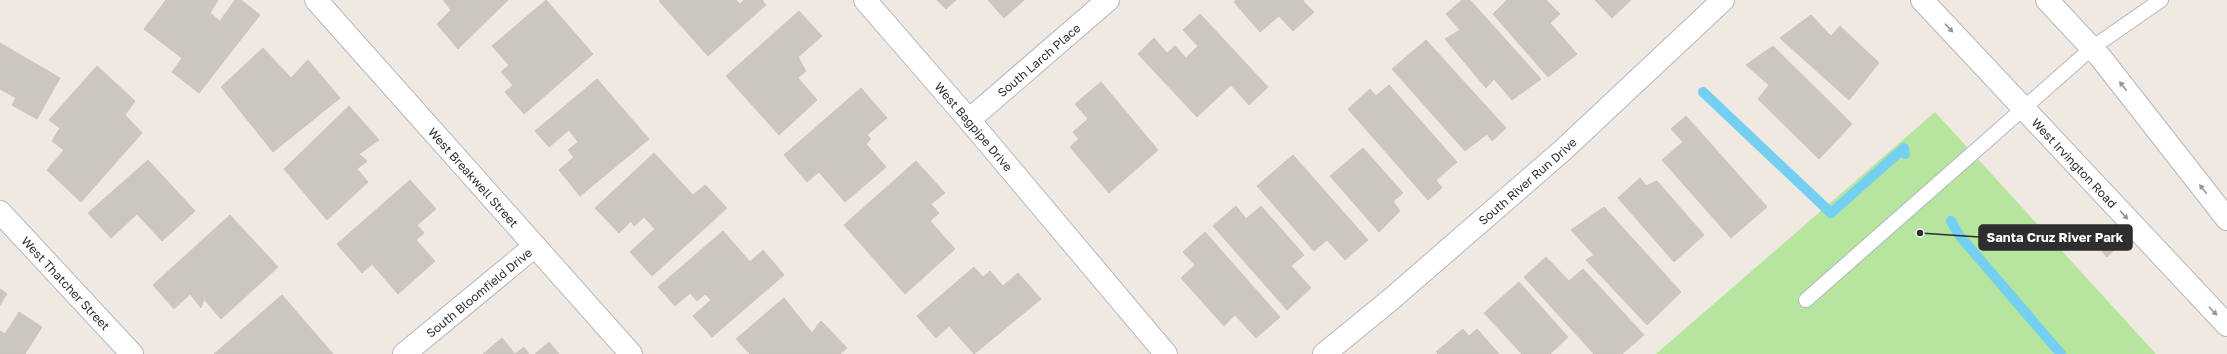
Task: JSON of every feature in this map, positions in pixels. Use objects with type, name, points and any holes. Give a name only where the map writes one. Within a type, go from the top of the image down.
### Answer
[{"type":"street","name":"West Breakwell Street","points":[[316,0],[631,354]]},
{"type":"street","name":"West Bagpipe Drive","points":[[865,0],[969,120],[1081,255],[1166,354]]},
{"type":"street","name":"South Larch Place","points":[[969,120],[1108,0]]},
{"type":"street","name":"South River Run Drive","points":[[1324,354],[1389,301],[1563,150],[1723,0]]},
{"type":"street","name":"West Irvington Road","points":[[1922,0],[2227,325]]},
{"type":"street","points":[[2047,0],[2092,48],[2227,219]]},
{"type":"street","name":"West Thatcher Street","points":[[0,212],[132,354]]},
{"type":"street","name":"South Bloomfield Drive","points":[[404,354],[535,246]]},
{"type":"lane","points":[[1806,300],[2092,48],[2161,0]]},
{"type":"green space","points":[[1935,112],[2156,354],[1656,354]]},
{"type":"building","points":[[166,0],[218,0],[210,13],[220,21],[235,0],[241,0],[260,15],[199,93],[172,72],[182,58],[144,29]]},
{"type":"building","points":[[508,0],[458,49],[437,24],[451,10],[444,1]]},
{"type":"building","points":[[546,0],[593,54],[524,114],[505,92],[513,85],[501,72],[509,65],[492,46]]},
{"type":"building","points":[[736,0],[740,4],[744,0],[762,0],[766,5],[708,56],[659,1]]},
{"type":"building","points":[[937,0],[956,0],[946,9]]},
{"type":"building","points":[[988,0],[1024,0],[1004,18]]},
{"type":"building","points":[[1236,0],[1304,0],[1303,1],[1314,12],[1293,31],[1279,16],[1260,32],[1234,2]]},
{"type":"building","points":[[1462,0],[1470,0],[1541,79],[1512,100],[1494,79],[1486,88],[1445,39],[1460,30],[1446,14]]},
{"type":"building","points":[[1507,0],[1546,0],[1560,14],[1550,23],[1577,54],[1548,77],[1493,14]]},
{"type":"building","points":[[1595,0],[1631,0],[1612,18]]},
{"type":"building","points":[[799,11],[822,36],[798,57],[806,71],[798,78],[817,100],[779,135],[726,76]]},
{"type":"building","points":[[1200,14],[1268,87],[1249,105],[1231,85],[1197,117],[1138,54],[1154,38],[1167,53],[1175,46],[1186,58],[1198,46],[1183,30]]},
{"type":"building","points":[[1811,15],[1831,36],[1840,26],[1879,63],[1849,100],[1780,38]]},
{"type":"building","points":[[1426,40],[1506,128],[1492,141],[1487,134],[1465,151],[1392,69]]},
{"type":"building","points":[[0,43],[60,78],[37,119],[12,105],[16,98],[0,89]]},
{"type":"building","points":[[1773,46],[1852,124],[1819,159],[1758,99],[1769,85],[1746,65]]},
{"type":"building","points":[[263,48],[291,78],[308,60],[340,98],[273,152],[221,87]]},
{"type":"building","points":[[97,66],[135,101],[125,115],[142,133],[81,202],[47,170],[64,150],[52,141],[60,128],[49,120]]},
{"type":"building","points":[[597,79],[649,139],[580,196],[559,170],[574,157],[568,150],[578,142],[569,130],[549,147],[535,131]]},
{"type":"building","points":[[1101,82],[1158,150],[1109,193],[1070,147],[1079,139],[1073,132],[1088,119],[1075,104]]},
{"type":"building","points":[[1389,85],[1457,162],[1436,180],[1442,188],[1428,200],[1348,109],[1370,89],[1376,96]]},
{"type":"building","points":[[861,88],[887,118],[867,135],[871,139],[866,144],[886,167],[845,202],[819,172],[807,182],[784,155]]},
{"type":"building","points":[[349,106],[379,140],[359,154],[367,161],[357,169],[368,182],[327,220],[284,169]]},
{"type":"building","points":[[1686,116],[1767,207],[1731,238],[1662,160],[1683,142],[1671,129]]},
{"type":"building","points":[[1363,148],[1403,193],[1393,201],[1400,211],[1379,232],[1330,176]]},
{"type":"building","points":[[654,153],[693,195],[705,185],[727,208],[652,276],[630,252],[655,229],[644,217],[634,226],[631,221],[619,233],[595,208]]},
{"type":"building","points":[[1293,155],[1368,240],[1345,260],[1327,240],[1314,251],[1257,186]]},
{"type":"building","points":[[148,160],[195,211],[162,241],[137,214],[111,238],[88,213]]},
{"type":"building","points":[[916,161],[945,193],[931,204],[939,213],[930,221],[955,249],[905,294],[844,225]]},
{"type":"building","points":[[1640,178],[1646,186],[1657,181],[1704,235],[1674,262],[1618,198]]},
{"type":"building","points":[[410,180],[436,209],[417,225],[424,233],[416,240],[435,261],[398,294],[372,264],[362,273],[337,244]]},
{"type":"building","points":[[1236,206],[1246,219],[1261,206],[1304,255],[1291,266],[1311,288],[1287,310],[1213,226]]},
{"type":"building","points":[[1604,207],[1681,292],[1647,325],[1586,260],[1594,255],[1571,230]]},
{"type":"building","points":[[230,215],[278,267],[221,319],[204,299],[201,308],[190,294],[174,309],[153,285]]},
{"type":"building","points":[[723,231],[750,262],[763,250],[784,275],[712,337],[693,316],[711,300],[705,294],[697,301],[690,293],[675,306],[658,287]]},
{"type":"building","points":[[1205,232],[1280,317],[1256,338],[1235,315],[1224,326],[1181,278],[1195,265],[1183,252]]},
{"type":"building","points":[[2101,234],[2114,250],[2107,257],[2093,241]]},
{"type":"building","points":[[1546,257],[1569,281],[1583,269],[1644,335],[1622,354],[1594,354],[1524,277]]},
{"type":"building","points":[[974,267],[983,277],[990,271],[1003,286],[1018,273],[1041,299],[974,354],[949,326],[936,338],[917,316]]},
{"type":"building","points":[[1519,282],[1568,337],[1550,354],[1522,354],[1484,313]]},
{"type":"building","points":[[0,289],[7,294],[0,305]]},
{"type":"building","points":[[282,295],[333,354],[214,354]]},
{"type":"building","points":[[784,298],[812,333],[821,321],[847,348],[840,354],[750,354],[736,339]]},
{"type":"building","points":[[19,312],[42,327],[25,354],[0,354],[0,331],[5,334]]},
{"type":"building","points":[[1463,329],[1469,336],[1477,329],[1499,354],[1438,354],[1436,352]]},
{"type":"building","points":[[502,338],[515,354],[483,354]]},
{"type":"building","points":[[549,342],[559,354],[535,354]]},
{"type":"building","points":[[524,347],[529,354],[515,354]]},
{"type":"waterway","points":[[1703,92],[1831,213],[1904,148],[1905,154]]},
{"type":"waterway","points":[[1951,221],[1959,235],[2061,354]]},
{"type":"place","name":"Santa Cruz River Park","points":[[1920,233]]}]
